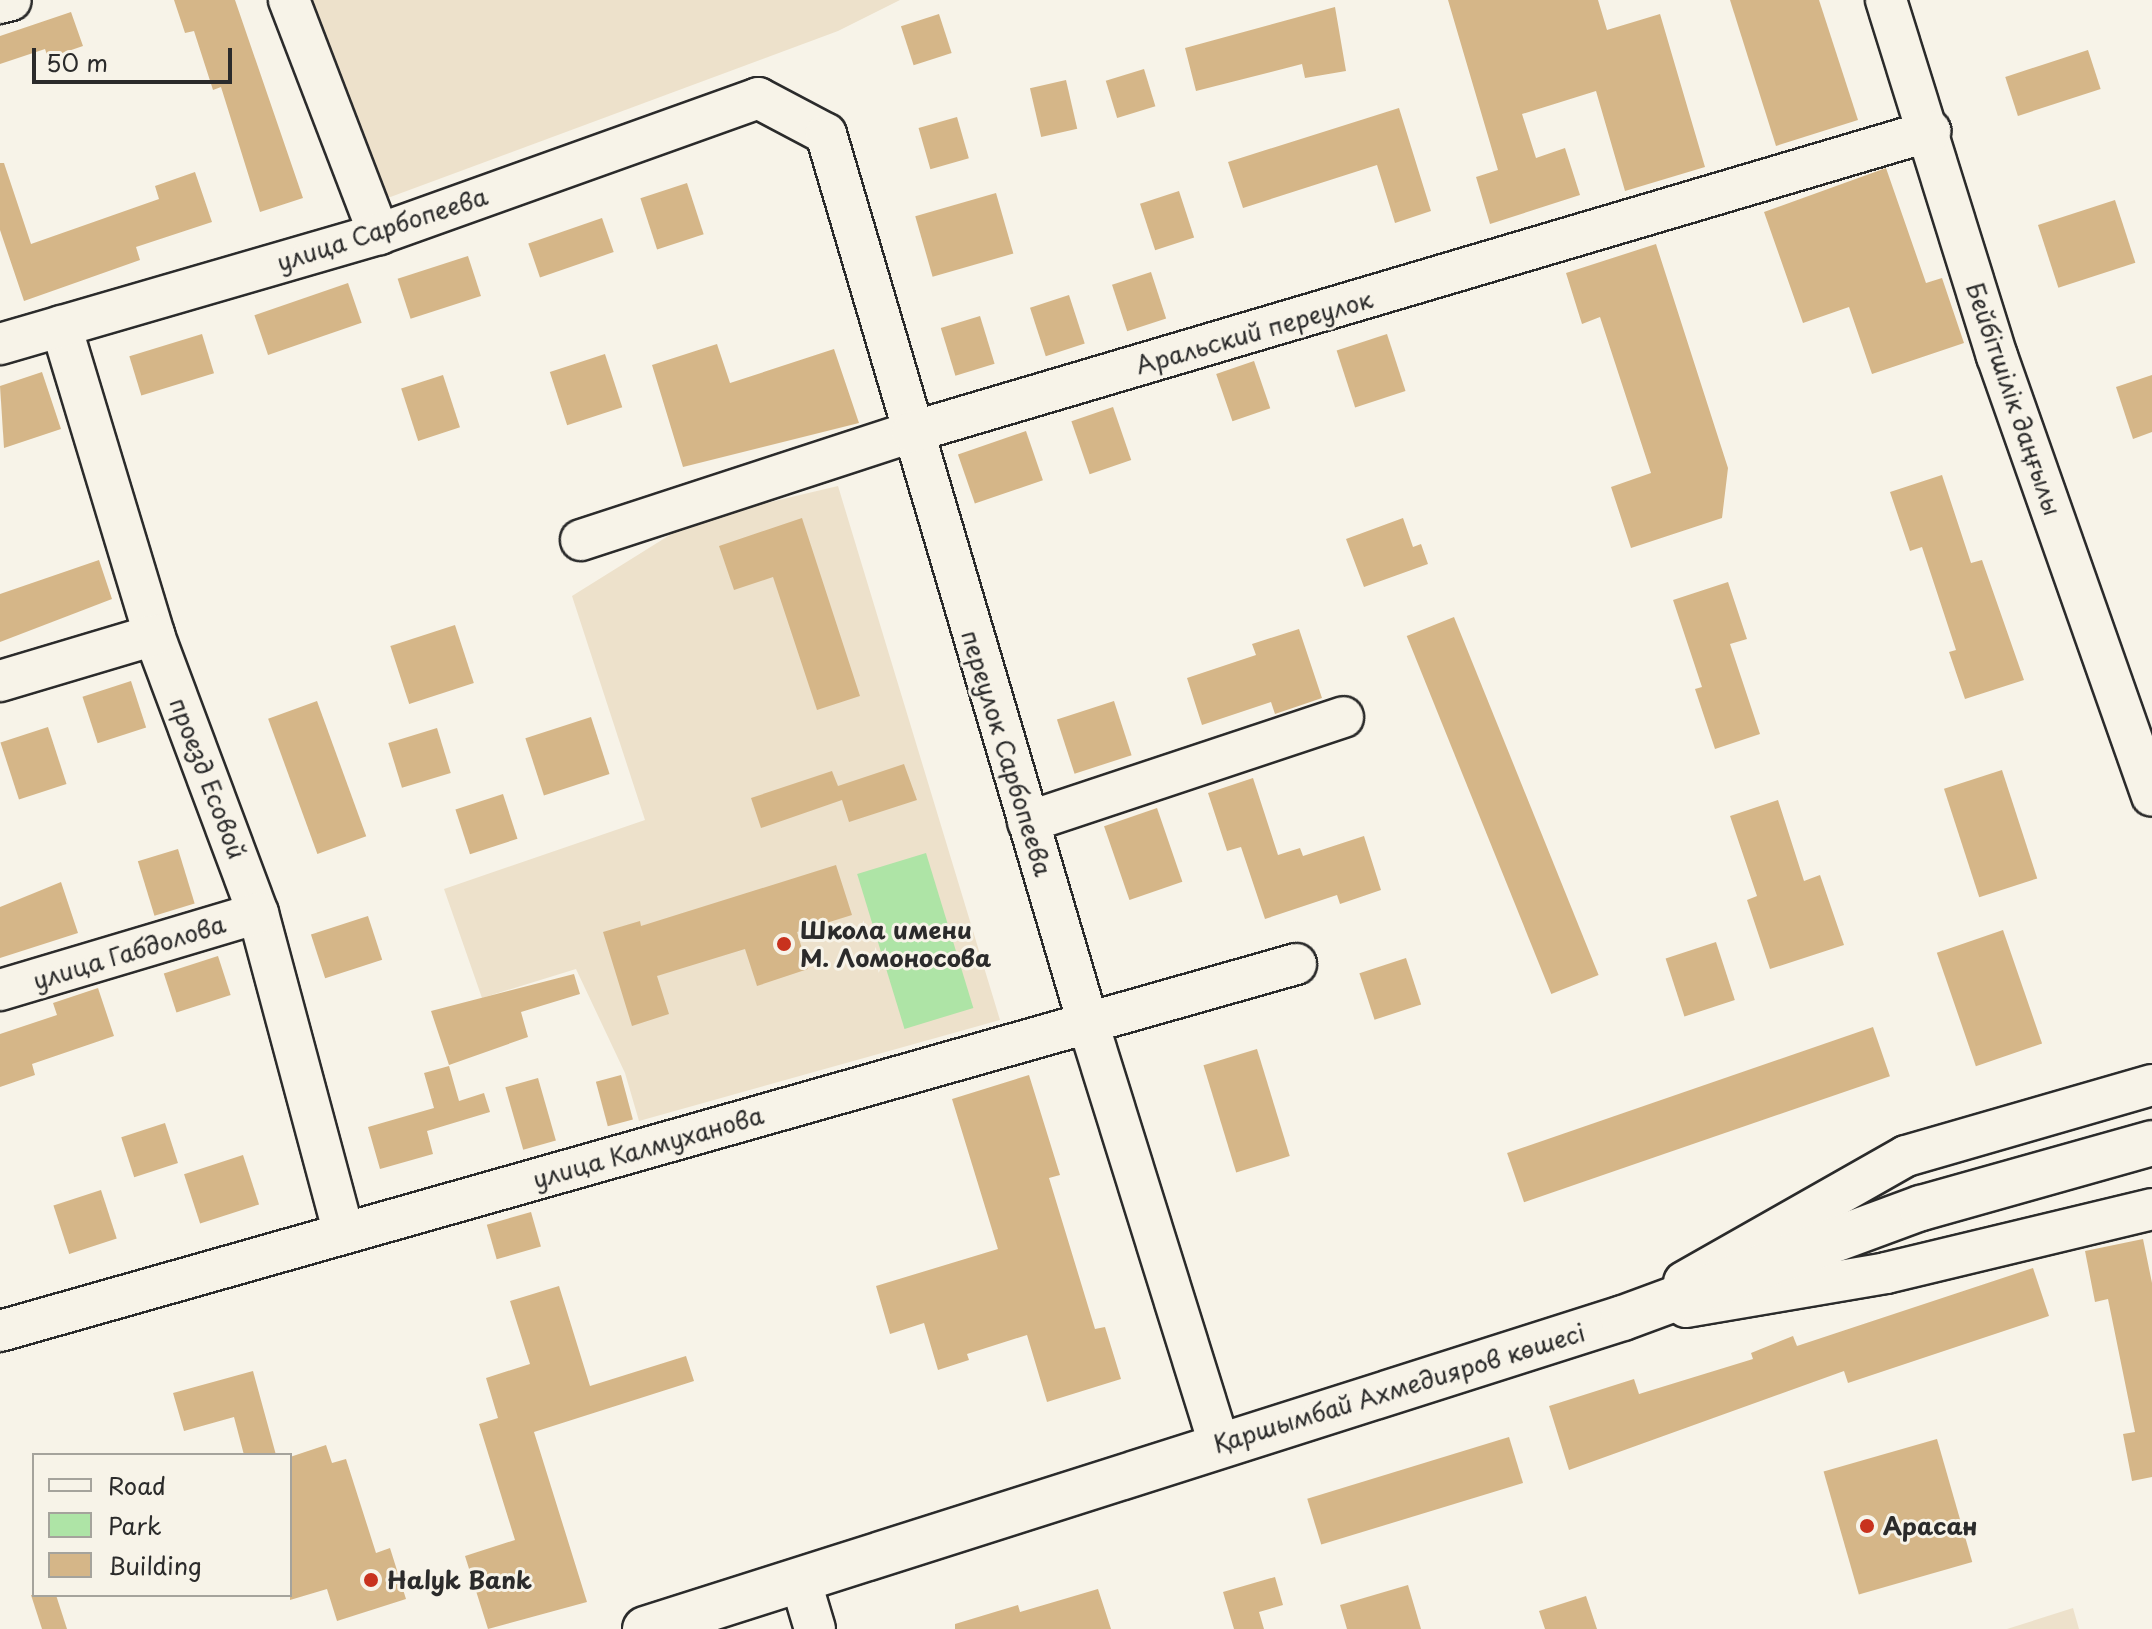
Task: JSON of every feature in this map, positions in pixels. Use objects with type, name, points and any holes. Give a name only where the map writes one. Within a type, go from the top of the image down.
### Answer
[{"type":"main road","name":"Қаршымбай Ахмедияров көшесі","points":[[645,1629],[1623,1318],[1921,1208],[2152,1143]]},
{"type":"street","points":[[0,3],[11,0]]},
{"type":"street","points":[[289,0],[379,234]]},
{"type":"street","name":"Бейбітшілік даңғылы","points":[[1886,0],[1930,131],[1997,356],[2152,795]]},
{"type":"street","name":"улица Сарбопеева","points":[[0,344],[379,234],[758,98]]},
{"type":"street","name":"переулок Сарбопеева","points":[[758,98],[826,134],[1088,1023],[1219,1444]]},
{"type":"street","name":"Аральский переулок","points":[[581,540],[912,432],[1930,131]]},
{"type":"street","name":"проезд Есовой","points":[[61,326],[154,635],[258,913],[344,1233]]},
{"type":"street","points":[[0,681],[154,635]]},
{"type":"street","points":[[1028,822],[1343,717]]},
{"type":"street","name":"улица Габдолова","points":[[0,990],[258,913]]},
{"type":"street","name":"улица Калмуханова","points":[[0,1331],[1296,964]]},
{"type":"street","points":[[1623,1318],[1906,1156],[2152,1085]]},
{"type":"street","points":[[1623,1318],[1886,1273],[2152,1209]]},
{"type":"street","points":[[800,1579],[815,1629]]},
{"type":"shaded area","points":[[309,0],[900,0],[838,31],[385,199]]},
{"type":"shaded area","points":[[838,486],[1000,1020],[639,1121],[625,1073],[576,969],[482,998],[444,889],[645,820],[572,596],[673,533],[741,509]]},
{"type":"shaded area","points":[[2073,1608],[2079,1629],[2007,1629]]},
{"type":"green space","points":[[926,853],[973,1008],[905,1029],[857,874]]},
{"type":"building","points":[[174,0],[235,0],[303,198],[260,212],[221,87],[213,90],[194,31],[185,33]]},
{"type":"building","points":[[1448,0],[1598,0],[1607,30],[1660,14],[1705,167],[1625,191],[1596,91],[1522,114],[1536,158],[1565,148],[1580,195],[1490,224],[1476,177],[1498,170]]},
{"type":"building","points":[[1730,0],[1819,0],[1858,120],[1776,146]]},
{"type":"building","points":[[1335,7],[1346,71],[1305,78],[1302,64],[1196,91],[1185,48]]},
{"type":"building","points":[[71,12],[83,46],[48,58],[45,49],[0,64],[0,36]]},
{"type":"building","points":[[939,14],[952,53],[914,65],[901,26]]},
{"type":"building","points":[[2088,50],[2101,89],[2018,116],[2005,77]]},
{"type":"building","points":[[1144,69],[1155,106],[1117,118],[1106,81]]},
{"type":"building","points":[[1066,80],[1077,129],[1041,137],[1030,88]]},
{"type":"building","points":[[1399,108],[1431,211],[1395,223],[1377,165],[1243,208],[1228,162]]},
{"type":"building","points":[[957,117],[969,158],[930,169],[919,128]]},
{"type":"building","points":[[0,163],[4,163],[31,244],[159,199],[155,186],[195,172],[212,222],[136,247],[140,260],[24,301],[0,230]]},
{"type":"building","points":[[1886,168],[1926,283],[1942,278],[1964,343],[1872,374],[1849,307],[1803,323],[1764,212]]},
{"type":"building","points":[[687,183],[704,234],[657,249],[640,198]]},
{"type":"building","points":[[1179,191],[1194,238],[1155,250],[1140,204]]},
{"type":"building","points":[[996,193],[1013,254],[933,277],[915,216]]},
{"type":"building","points":[[2115,200],[2135,263],[2058,288],[2038,225]]},
{"type":"building","points":[[602,218],[614,252],[540,277],[528,243]]},
{"type":"building","points":[[1656,244],[1728,468],[1722,518],[1631,548],[1611,487],[1651,473],[1600,317],[1582,324],[1566,273]]},
{"type":"building","points":[[468,256],[481,296],[411,319],[398,279]]},
{"type":"building","points":[[1151,272],[1166,319],[1127,331],[1112,285]]},
{"type":"building","points":[[348,283],[362,323],[268,355],[254,315]]},
{"type":"building","points":[[1069,295],[1085,344],[1046,356],[1030,308]]},
{"type":"building","points":[[980,316],[995,364],[955,376],[941,328]]},
{"type":"building","points":[[202,334],[214,373],[141,395],[129,356]]},
{"type":"building","points":[[1387,334],[1406,391],[1355,407],[1337,350]]},
{"type":"building","points":[[717,344],[730,383],[834,349],[859,423],[683,467],[652,365]]},
{"type":"building","points":[[605,354],[622,407],[567,425],[550,372]]},
{"type":"building","points":[[1254,361],[1270,408],[1232,421],[1216,374]]},
{"type":"building","points":[[42,372],[61,429],[4,448],[0,386]]},
{"type":"building","points":[[443,375],[460,427],[418,441],[401,389]]},
{"type":"building","points":[[2152,375],[2152,432],[2133,439],[2116,387]]},
{"type":"building","points":[[1113,407],[1131,460],[1090,474],[1071,421]]},
{"type":"building","points":[[1026,431],[1043,480],[975,504],[958,454]]},
{"type":"building","points":[[1942,475],[1971,563],[1982,560],[2024,680],[1965,699],[1949,652],[1956,650],[1922,547],[1910,551],[1890,492]]},
{"type":"building","points":[[802,518],[860,696],[817,710],[773,577],[734,590],[719,546]]},
{"type":"building","points":[[1403,518],[1413,547],[1421,544],[1428,564],[1364,587],[1346,539]]},
{"type":"building","points":[[99,560],[112,599],[0,642],[0,594]]},
{"type":"building","points":[[1728,582],[1747,639],[1730,644],[1760,734],[1715,749],[1695,689],[1702,687],[1673,600]]},
{"type":"building","points":[[1454,617],[1599,975],[1551,994],[1407,636]]},
{"type":"building","points":[[455,625],[474,683],[409,704],[390,646]]},
{"type":"building","points":[[1299,629],[1322,698],[1275,714],[1271,702],[1202,725],[1187,678],[1256,655],[1252,644]]},
{"type":"building","points":[[131,681],[146,728],[98,743],[82,697]]},
{"type":"building","points":[[317,701],[366,836],[317,854],[268,719]]},
{"type":"building","points":[[1114,701],[1132,755],[1075,774],[1057,720]]},
{"type":"building","points":[[591,717],[610,774],[544,795],[525,738]]},
{"type":"building","points":[[48,727],[67,784],[19,800],[0,742]]},
{"type":"building","points":[[437,728],[451,773],[402,788],[388,743]]},
{"type":"building","points":[[904,764],[917,800],[849,822],[842,800],[761,828],[751,798],[832,771],[838,786]]},
{"type":"building","points":[[2002,770],[2037,878],[1979,897],[1944,789]]},
{"type":"building","points":[[1253,778],[1278,855],[1300,848],[1303,856],[1364,836],[1381,890],[1340,904],[1337,895],[1265,919],[1241,847],[1227,851],[1208,793]]},
{"type":"building","points":[[503,794],[518,839],[470,854],[455,809]]},
{"type":"building","points":[[1778,800],[1804,881],[1820,875],[1844,945],[1770,969],[1747,900],[1757,896],[1730,816]]},
{"type":"building","points":[[1157,808],[1182,882],[1129,900],[1104,826]]},
{"type":"building","points":[[178,849],[195,904],[155,916],[138,861]]},
{"type":"building","points":[[836,865],[852,915],[797,932],[808,969],[757,986],[745,949],[657,976],[669,1014],[632,1026],[603,932],[640,921],[641,926]]},
{"type":"building","points":[[61,882],[78,933],[0,958],[0,907]]},
{"type":"building","points":[[368,916],[382,960],[325,978],[311,935]]},
{"type":"building","points":[[2003,930],[2042,1043],[1976,1066],[1937,953]]},
{"type":"building","points":[[1716,942],[1735,1000],[1684,1016],[1666,958]]},
{"type":"building","points":[[218,956],[231,995],[176,1013],[164,974]]},
{"type":"building","points":[[1406,958],[1421,1005],[1375,1020],[1359,973]]},
{"type":"building","points":[[574,974],[580,994],[521,1012],[528,1037],[449,1065],[431,1011]]},
{"type":"building","points":[[98,988],[114,1036],[32,1064],[35,1075],[0,1087],[0,1034],[57,1015],[53,1003]]},
{"type":"building","points":[[1873,1027],[1890,1076],[1524,1202],[1507,1153]]},
{"type":"building","points":[[1257,1049],[1290,1156],[1236,1172],[1203,1065]]},
{"type":"building","points":[[449,1066],[459,1101],[484,1093],[490,1112],[427,1131],[433,1154],[380,1169],[368,1127],[434,1108],[424,1073]]},
{"type":"building","points":[[621,1075],[633,1119],[608,1126],[596,1082]]},
{"type":"building","points":[[1029,1075],[1060,1175],[1049,1178],[1095,1329],[1105,1327],[1121,1379],[1047,1402],[1027,1335],[967,1354],[969,1360],[938,1370],[924,1323],[890,1334],[876,1286],[998,1249],[952,1099]]},
{"type":"building","points":[[538,1078],[556,1140],[523,1150],[505,1087]]},
{"type":"building","points":[[165,1123],[178,1163],[134,1177],[121,1137]]},
{"type":"building","points":[[243,1155],[259,1204],[200,1224],[184,1174]]},
{"type":"building","points":[[101,1190],[117,1239],[69,1254],[53,1205]]},
{"type":"building","points":[[531,1212],[541,1247],[497,1259],[487,1225]]},
{"type":"building","points":[[2143,1239],[2152,1283],[2152,1477],[2132,1481],[2123,1434],[2135,1432],[2108,1299],[2095,1302],[2085,1251]]},
{"type":"building","points":[[2033,1268],[2049,1316],[1848,1383],[1844,1371],[1569,1470],[1549,1406],[1634,1379],[1639,1394],[1753,1359],[1751,1353],[1793,1336],[1797,1346]]},
{"type":"building","points":[[559,1286],[590,1386],[686,1356],[694,1381],[534,1432],[587,1602],[488,1629],[465,1556],[515,1540],[479,1424],[498,1418],[486,1378],[530,1364],[510,1301]]},
{"type":"building","points":[[253,1371],[275,1453],[243,1453],[234,1417],[184,1431],[173,1393]]},
{"type":"building","points":[[1509,1437],[1523,1483],[1321,1545],[1307,1499]]},
{"type":"building","points":[[1937,1439],[1972,1562],[1859,1595],[1824,1472]]},
{"type":"building","points":[[326,1445],[332,1463],[346,1459],[376,1553],[390,1548],[406,1599],[337,1621],[327,1589],[290,1600],[292,1456]]},
{"type":"building","points":[[1275,1577],[1283,1605],[1259,1612],[1264,1629],[1234,1629],[1223,1592]]},
{"type":"building","points":[[1408,1585],[1421,1629],[1347,1629],[1340,1605]]},
{"type":"building","points":[[1098,1589],[1111,1629],[955,1629],[955,1624],[1018,1605],[1020,1612]]},
{"type":"building","points":[[31,1595],[57,1597],[67,1629],[42,1629]]},
{"type":"building","points":[[1586,1596],[1597,1629],[1545,1629],[1539,1611]]},
{"type":"place","name":"Школа имени М. Ломоносова","points":[[784,944]]},
{"type":"place","name":"Арасан","points":[[1867,1526]]},
{"type":"place","name":"Halyk Bank","points":[[371,1580]]}]
